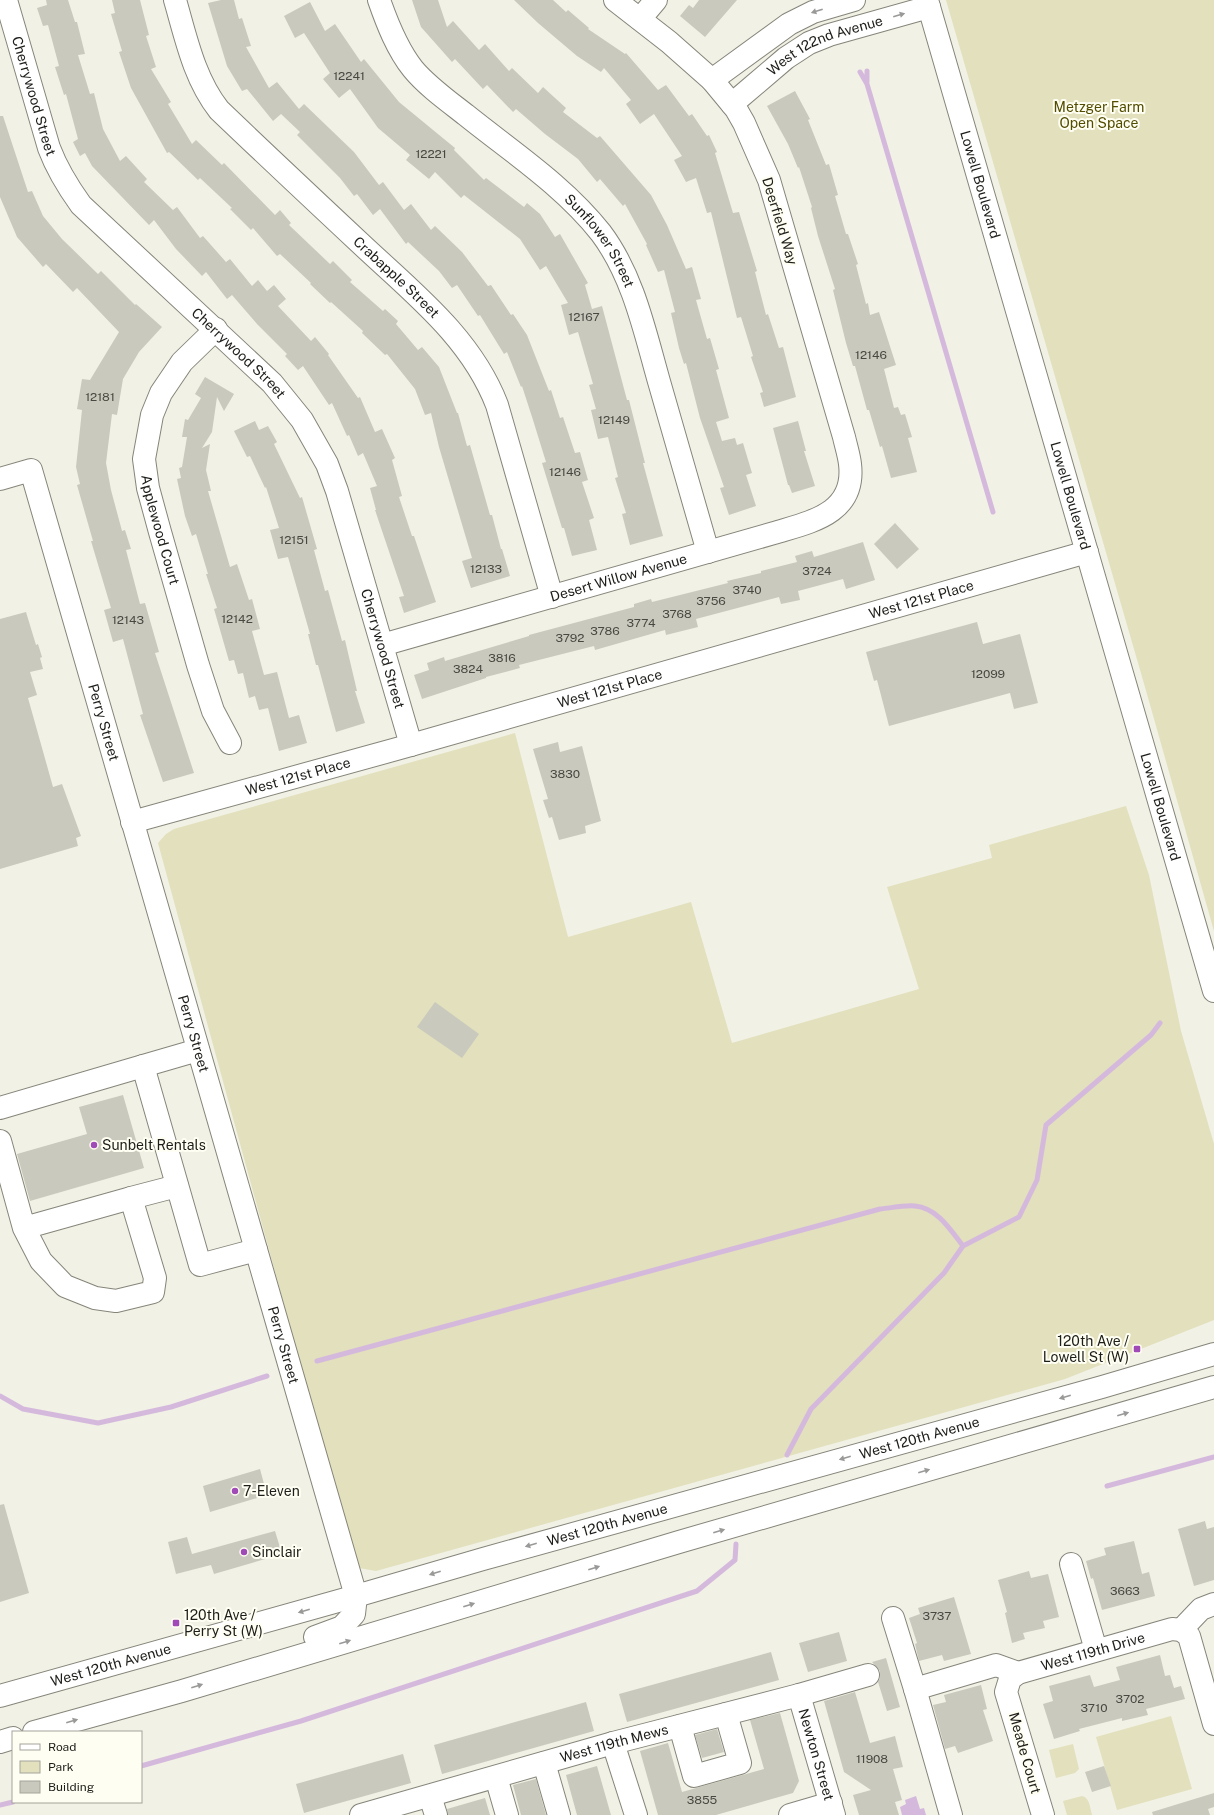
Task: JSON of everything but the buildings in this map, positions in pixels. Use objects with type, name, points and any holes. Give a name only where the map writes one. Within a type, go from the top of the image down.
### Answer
[{"type":"street","name":"Cherrywood Street","points":[[6,0],[49,148],[56,165],[68,186],[82,205],[216,329],[276,388],[298,414],[319,447],[337,491],[411,745]]},
{"type":"street","name":"Crabapple Street","points":[[176,0],[191,55],[200,80],[208,96],[219,110],[440,318],[474,360],[490,386],[497,405],[552,597]]},
{"type":"street","name":"Sunflower Street","points":[[379,0],[386,20],[405,57],[414,70],[458,109],[536,170],[580,208],[602,235],[625,273],[632,290],[647,340],[708,552]]},
{"type":"street","name":"Deerfield Way","points":[[615,0],[669,42],[712,80],[732,104],[744,122],[769,180],[850,465],[849,486],[853,498]]},
{"type":"street","points":[[640,19],[656,0]]},
{"type":"street","points":[[712,80],[789,24],[813,12],[854,0]]},
{"type":"street","name":"West 122nd Avenue","points":[[732,104],[786,58],[809,43],[829,35],[928,4]]},
{"type":"street","name":"Lowell Boulevard","points":[[928,4],[1214,991]]},
{"type":"street","name":"Applewood Court","points":[[216,329],[182,362],[161,393],[152,415],[144,459],[148,488],[198,665],[213,711],[230,743]]},
{"type":"street","name":"Perry Street","points":[[0,479],[31,470],[356,1596]]},
{"type":"street","name":"Desert Willow Avenue","points":[[382,645],[822,518],[853,498]]},
{"type":"street","name":"West 121st Place","points":[[132,822],[411,745],[1087,552]]},
{"type":"street","points":[[0,1108],[198,1050]]},
{"type":"street","points":[[143,1066],[200,1265],[256,1250]]},
{"type":"street","points":[[0,1141],[24,1228],[41,1261],[65,1286],[95,1298],[116,1301],[153,1292],[155,1278],[131,1198]]},
{"type":"street","points":[[24,1228],[177,1186]]},
{"type":"street","points":[[1102,1387],[1214,1341]]},
{"type":"street","name":"West 120th Avenue","points":[[0,1696],[356,1596],[491,1556],[1102,1387],[1214,1354]]},
{"type":"street","points":[[38,1731],[227,1677],[695,1538],[1214,1387]]},
{"type":"street","points":[[1144,1408],[1214,1403]]},
{"type":"street","points":[[1071,1564],[1096,1650]]},
{"type":"street","points":[[227,1677],[302,1641],[342,1627],[354,1614],[356,1596]]},
{"type":"street","points":[[1214,1604],[1201,1609],[1185,1633],[1214,1724]]},
{"type":"street","points":[[893,1618],[951,1815]]},
{"type":"street","name":"West 119th Drive","points":[[1018,1673],[1172,1629],[1185,1633]]},
{"type":"street","points":[[915,1689],[996,1665],[1018,1673]]},
{"type":"street","name":"Meade Court","points":[[1018,1673],[1010,1679],[1006,1692],[1043,1815]]},
{"type":"street","name":"West 119th Mews","points":[[361,1815],[433,1805],[496,1777],[613,1743],[799,1695],[868,1674]]},
{"type":"street","name":"Newton Street","points":[[799,1695],[832,1809]]},
{"type":"street","points":[[680,1726],[694,1776],[740,1763],[726,1714]]},
{"type":"street","points":[[0,1742],[12,1738]]},
{"type":"street","points":[[613,1743],[636,1815]]},
{"type":"street","points":[[544,1763],[559,1815]]},
{"type":"street","points":[[496,1777],[507,1815]]},
{"type":"street","points":[[790,1815],[832,1809]]},
{"type":"green space","name":"Metzger Farm Open Space","points":[[946,0],[1214,0],[1214,931],[1145,687]]},
{"type":"green space","points":[[515,733],[568,937],[691,902],[732,1043],[919,989],[887,887],[992,858],[989,845],[1126,806],[1149,875],[1181,1031],[1214,1144],[1214,1320],[1065,1379],[376,1571],[359,1568],[340,1510],[158,843],[166,834],[174,829]]},
{"type":"green space","points":[[1171,1716],[1192,1789],[1117,1810],[1096,1737]]},
{"type":"green space","points":[[1073,1744],[1079,1769],[1075,1773],[1056,1778],[1049,1750]]},
{"type":"green space","points":[[1082,1796],[1087,1799],[1092,1815],[1067,1815],[1063,1801]]},
{"type":"shaded area","points":[[916,1796],[920,1809],[924,1808],[926,1815],[902,1815],[900,1807],[906,1804],[905,1800]]},
{"type":"waterway","points":[[867,71],[867,82]]},
{"type":"waterway","points":[[860,72],[867,84],[993,512]]},
{"type":"waterway","points":[[787,1455],[811,1409],[944,1273],[963,1246],[1019,1217],[1037,1180],[1046,1125],[1151,1035],[1160,1023]]},
{"type":"waterway","points":[[317,1361],[880,1209],[915,1206],[930,1211],[942,1220],[963,1246]]},
{"type":"waterway","points":[[0,1396],[23,1409],[98,1423],[171,1407],[267,1376]]},
{"type":"waterway","points":[[1107,1486],[1214,1457]]},
{"type":"waterway","points":[[142,1766],[301,1721],[697,1591],[735,1560],[736,1544]]},
{"type":"waterway","points":[[0,1805],[12,1802]]},
{"type":"place","name":"Sunbelt Rentals","points":[[94,1145]]},
{"type":"place","name":"120th Ave / Lowell St (W)","points":[[1137,1349]]},
{"type":"place","name":"7-Eleven","points":[[235,1491]]},
{"type":"place","name":"Sinclair","points":[[244,1552]]},
{"type":"place","name":"120th Ave / Perry St (W)","points":[[176,1623]]}]
